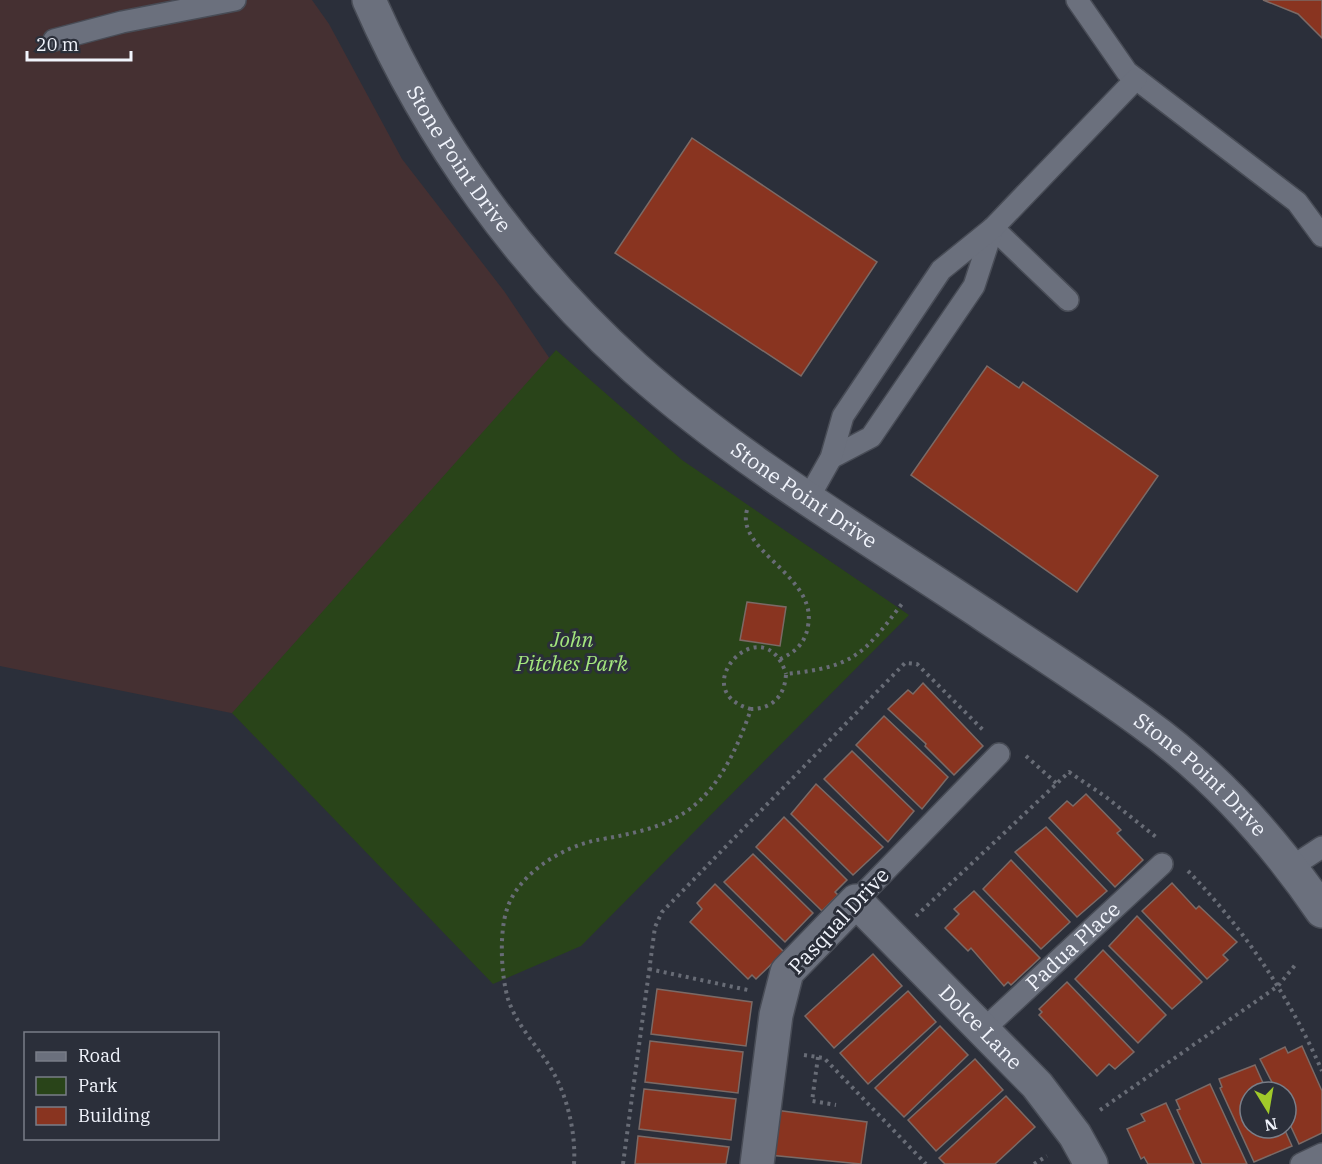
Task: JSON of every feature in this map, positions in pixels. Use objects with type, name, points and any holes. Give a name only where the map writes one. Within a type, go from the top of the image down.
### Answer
[{"type":"street","name":"Stone Point Drive","points":[[369,0],[413,89],[443,140],[508,233],[554,286],[638,370],[751,458],[1143,722],[1229,796],[1290,868],[1322,911]]},
{"type":"street","name":"Dolce Lane","points":[[856,901],[1037,1085],[1075,1135],[1091,1164]]},
{"type":"street","name":"Pasqual Drive","points":[[757,1164],[776,1015],[787,972],[856,901]]},
{"type":"lane","points":[[54,40],[122,22],[235,0]]},
{"type":"lane","points":[[1077,0],[1127,72],[1297,202],[1322,236]]},
{"type":"lane","points":[[809,497],[831,459],[843,416],[941,270],[993,228],[1136,80]]},
{"type":"lane","points":[[831,459],[871,437],[974,286],[993,228]]},
{"type":"lane","points":[[993,228],[1068,300]]},
{"type":"lane","name":"Pasqual Drive","points":[[856,901],[999,754]]},
{"type":"lane","points":[[1290,868],[1322,847]]},
{"type":"lane","name":"Padua Place","points":[[983,1030],[1162,864]]},
{"type":"lane","points":[[1301,1164],[1322,1154]]},
{"type":"path","points":[[747,510],[748,529],[794,582],[808,605],[809,620],[804,640],[794,652],[780,659]]},
{"type":"path","points":[[786,674],[811,671],[848,662],[878,637],[897,611]]},
{"type":"path","points":[[751,648],[767,650],[780,659],[786,674],[784,690],[774,702],[767,706],[751,708],[736,702],[726,690],[725,674],[731,659],[736,654],[751,648]]},
{"type":"path","points":[[623,1164],[655,927],[662,912],[905,663],[917,664],[988,735]]},
{"type":"path","points":[[574,1164],[574,1133],[554,1074],[522,1029],[508,999],[502,965],[507,909],[521,883],[563,851],[679,817],[699,801],[728,760],[751,708]]},
{"type":"path","points":[[1023,757],[1030,757],[1056,783]]},
{"type":"path","points":[[1099,1111],[1278,986],[1296,964]]},
{"type":"path","points":[[649,969],[750,990]]},
{"type":"path","points":[[801,1055],[824,1058],[926,1164]]},
{"type":"path","points":[[818,1057],[812,1101],[836,1105]]},
{"type":"shaded area","points":[[0,0],[312,0],[329,24],[402,159],[504,291],[550,359],[236,714],[0,666]]},
{"type":"green space","name":"John Pitches Park","points":[[556,350],[682,460],[909,615],[581,946],[493,984],[232,713]]},
{"type":"building","points":[[1263,0],[1322,0],[1322,38],[1298,14]]},
{"type":"building","points":[[692,138],[877,262],[801,376],[615,253]]},
{"type":"building","points":[[987,366],[1019,388],[1023,382],[1158,476],[1077,592],[911,475]]},
{"type":"building","points":[[747,602],[786,607],[780,646],[740,640]]},
{"type":"building","points":[[923,683],[983,746],[954,775],[925,746],[926,744],[888,709],[908,690],[913,694]]},
{"type":"building","points":[[884,716],[948,777],[922,809],[856,745]]},
{"type":"building","points":[[852,751],[914,811],[888,842],[824,779]]},
{"type":"building","points":[[816,784],[883,847],[853,875],[791,814]]},
{"type":"building","points":[[1086,794],[1121,830],[1117,833],[1143,860],[1115,887],[1049,818],[1067,801],[1073,806]]},
{"type":"building","points":[[784,817],[847,880],[835,892],[838,895],[822,911],[756,847]]},
{"type":"building","points":[[1046,827],[1107,891],[1077,917],[1015,852]]},
{"type":"building","points":[[753,854],[813,913],[785,942],[724,882]]},
{"type":"building","points":[[1011,860],[1070,922],[1041,949],[983,889]]},
{"type":"building","points":[[1172,883],[1196,909],[1199,906],[1237,942],[1223,955],[1228,960],[1207,979],[1142,911]]},
{"type":"building","points":[[715,884],[784,952],[756,979],[752,975],[748,979],[690,922],[702,909],[697,903]]},
{"type":"building","points":[[974,891],[1040,958],[1011,985],[1008,982],[1004,986],[971,948],[968,951],[945,928],[959,914],[954,909]]},
{"type":"building","points":[[1137,916],[1202,982],[1172,1009],[1109,946]]},
{"type":"building","points":[[1103,950],[1166,1015],[1138,1043],[1075,979]]},
{"type":"building","points":[[873,954],[902,986],[834,1048],[805,1016]]},
{"type":"building","points":[[1067,982],[1134,1052],[1115,1069],[1109,1064],[1097,1076],[1039,1015],[1042,1012],[1039,1009]]},
{"type":"building","points":[[657,989],[752,1002],[746,1046],[651,1034]]},
{"type":"building","points":[[908,991],[936,1022],[868,1084],[840,1053]]},
{"type":"building","points":[[940,1026],[968,1055],[904,1117],[875,1088]]},
{"type":"building","points":[[650,1041],[743,1052],[738,1093],[645,1082]]},
{"type":"building","points":[[1302,1046],[1322,1091],[1322,1133],[1299,1144],[1298,1080],[1271,1080],[1260,1059],[1285,1047],[1288,1053]]},
{"type":"building","points":[[975,1059],[1003,1090],[936,1151],[908,1120]]},
{"type":"building","points":[[1255,1065],[1262,1080],[1238,1080],[1238,1127],[1220,1088],[1222,1087],[1219,1079]]},
{"type":"building","points":[[1210,1084],[1247,1164],[1202,1164],[1177,1110],[1180,1109],[1176,1100]]},
{"type":"building","points":[[644,1089],[736,1099],[731,1140],[639,1129]]},
{"type":"building","points":[[1006,1096],[1035,1127],[995,1164],[945,1164],[939,1158]]},
{"type":"building","points":[[1166,1103],[1194,1164],[1148,1164],[1144,1157],[1141,1159],[1127,1129],[1145,1121],[1141,1114]]},
{"type":"building","points":[[775,1110],[867,1122],[861,1164],[769,1155]]},
{"type":"building","points":[[638,1136],[729,1147],[726,1164],[635,1164]]},
{"type":"building","points":[[1244,1140],[1289,1140],[1292,1146],[1254,1162]]}]
